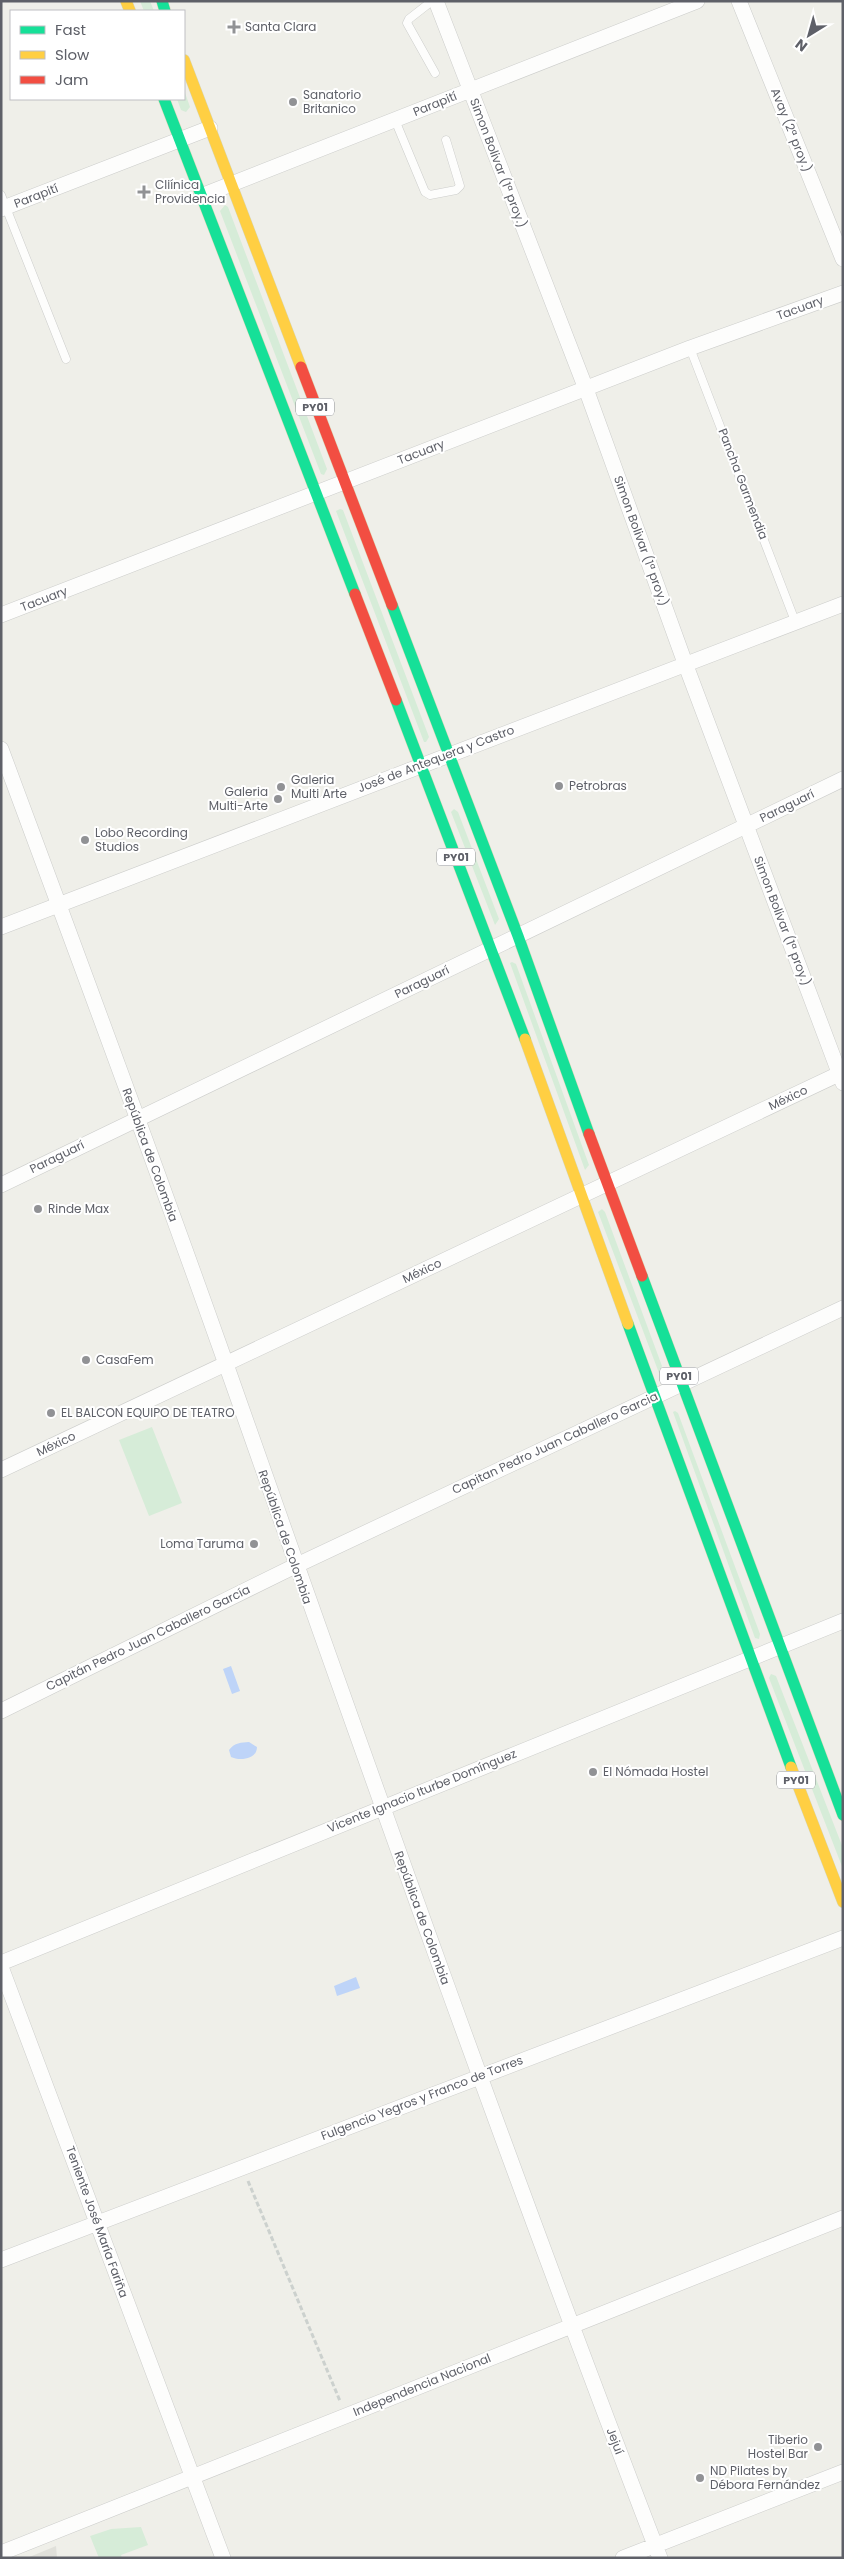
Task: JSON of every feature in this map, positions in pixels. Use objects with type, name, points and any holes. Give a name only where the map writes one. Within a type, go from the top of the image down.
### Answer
[{"type":"main road","name":"PY01","points":[[185,63],[447,755],[518,936],[607,1183],[843,1815]]},
{"type":"main road","name":"PY01","points":[[164,100],[420,766],[492,948],[750,1659],[843,1902]]},
{"type":"street","name":"Simon Bolivar (1ª proy.)","points":[[436,1],[586,389],[685,663],[842,1076]]},
{"type":"street","name":"Parapití","points":[[201,196],[697,1]]},
{"type":"street","name":"Avay (2ª proy.)","points":[[739,1],[843,259]]},
{"type":"street","name":"Parapití","points":[[3,204],[210,128]]},
{"type":"street","name":"Tacuary","points":[[1,615],[690,348],[843,292]]},
{"type":"street","name":"José de Antequera y Castro","points":[[1,927],[685,663],[843,604]]},
{"type":"street","name":"República de Colombia","points":[[1,749],[226,1365],[295,1566],[570,2325]]},
{"type":"street","name":"Paraguarí","points":[[1,1185],[843,780]]},
{"type":"street","name":"México","points":[[1,1470],[607,1183],[842,1076]]},
{"type":"street","name":"Capitan Pedro Juan Caballero Garcia","points":[[295,1566],[843,1308]]},
{"type":"street","name":"Capitán Pedro Juan Caballero García","points":[[1,1711],[295,1566]]},
{"type":"street","name":"Vicente Ignacio Iturbe Domínguez","points":[[1,1962],[382,1806],[843,1621]]},
{"type":"street","name":"Fulgencio Yegros y Franco de Torres","points":[[1,2260],[480,2075],[843,1938]]},
{"type":"street","name":"Teniente José María Fariña","points":[[1,1967],[223,2558]]},
{"type":"street","name":"Independencia Nacional","points":[[1,2553],[570,2325],[843,2218]]},
{"type":"street","name":"Jejuí","points":[[570,2325],[657,2552]]},
{"type":"street","points":[[623,2558],[657,2552],[843,2472]]},
{"type":"lane","points":[[432,1],[407,23],[435,73]]},
{"type":"lane","points":[[395,120],[426,192],[430,195],[456,190],[460,186],[446,140]]},
{"type":"lane","points":[[3,204],[66,359]]},
{"type":"lane","name":"Pancha Garmendia","points":[[690,348],[796,621]]},
{"type":"path","points":[[242,2167],[346,2415]]},
{"type":"shaded area","points":[[56,2546],[57,2558],[27,2558]]},
{"type":"green space","points":[[140,1],[150,1],[154,10],[144,10]]},
{"type":"green space","points":[[185,93],[190,107],[186,112],[181,110],[177,100],[185,100]]},
{"type":"green space","points":[[225,205],[228,207],[327,469],[324,475],[321,474],[220,211]]},
{"type":"green space","points":[[343,510],[429,737],[426,742],[424,742],[336,511]]},
{"type":"green space","points":[[454,809],[458,812],[499,919],[495,925],[451,812]]},
{"type":"green space","points":[[510,963],[516,964],[589,1165],[585,1170]]},
{"type":"green space","points":[[602,1209],[605,1212],[662,1366],[659,1373],[598,1212]]},
{"type":"green space","points":[[673,1412],[678,1413],[760,1634],[759,1639],[755,1638]]},
{"type":"green space","points":[[152,1427],[182,1503],[149,1516],[119,1440]]},
{"type":"green space","points":[[771,1674],[776,1676],[843,1848],[843,1869],[769,1678]]},
{"type":"green space","points":[[141,2527],[148,2545],[121,2555],[122,2558],[99,2558],[90,2536],[111,2529]]},
{"type":"water","points":[[231,1666],[240,1691],[232,1694],[223,1669]]},
{"type":"water","points":[[249,1742],[257,1747],[254,1755],[243,1759],[231,1757],[229,1750],[231,1747],[238,1743]]},
{"type":"water","points":[[356,1977],[360,1988],[337,1996],[334,1986]]},
{"type":"traffic: fast","points":[[162,1],[165,10]]},
{"type":"traffic: fast","points":[[164,100],[355,594]]},
{"type":"traffic: fast","points":[[392,605],[518,936],[589,1134]]},
{"type":"traffic: fast","points":[[396,700],[525,1039]]},
{"type":"traffic: fast","points":[[642,1276],[843,1815]]},
{"type":"traffic: fast","points":[[628,1324],[791,1767]]},
{"type":"traffic: slow","points":[[126,1],[130,10]]},
{"type":"traffic: slow","points":[[185,63],[301,367]]},
{"type":"traffic: slow","points":[[525,1039],[628,1324]]},
{"type":"traffic: slow","points":[[791,1767],[843,1902]]},
{"type":"traffic: jam","points":[[301,367],[392,605]]},
{"type":"traffic: jam","points":[[355,594],[396,700]]},
{"type":"traffic: jam","points":[[589,1134],[642,1276]]},
{"type":"place","name":"Santa Clara","points":[[234,27]]},
{"type":"place","name":"Sanatorio Britanico","points":[[293,102]]},
{"type":"place","name":"Cliínica Providencia","points":[[144,192]]},
{"type":"place","name":"Petrobras","points":[[559,786]]},
{"type":"place","name":"Galeria Multi Arte","points":[[281,787]]},
{"type":"place","name":"Galeria Multi-Arte","points":[[278,799]]},
{"type":"place","name":"Lobo Recording Studios","points":[[85,840]]},
{"type":"place","name":"Rinde Max","points":[[38,1209]]},
{"type":"place","name":"CasaFem","points":[[86,1360]]},
{"type":"place","name":"EL BALCON EQUIPO DE TEATRO","points":[[51,1413]]},
{"type":"place","name":"Loma Taruma","points":[[254,1544]]},
{"type":"place","name":"El Nómada Hostel","points":[[593,1772]]},
{"type":"place","name":"Tiberio Hostel Bar","points":[[818,2447]]},
{"type":"place","name":"ND Pilates by Débora Fernández","points":[[700,2478]]}]
